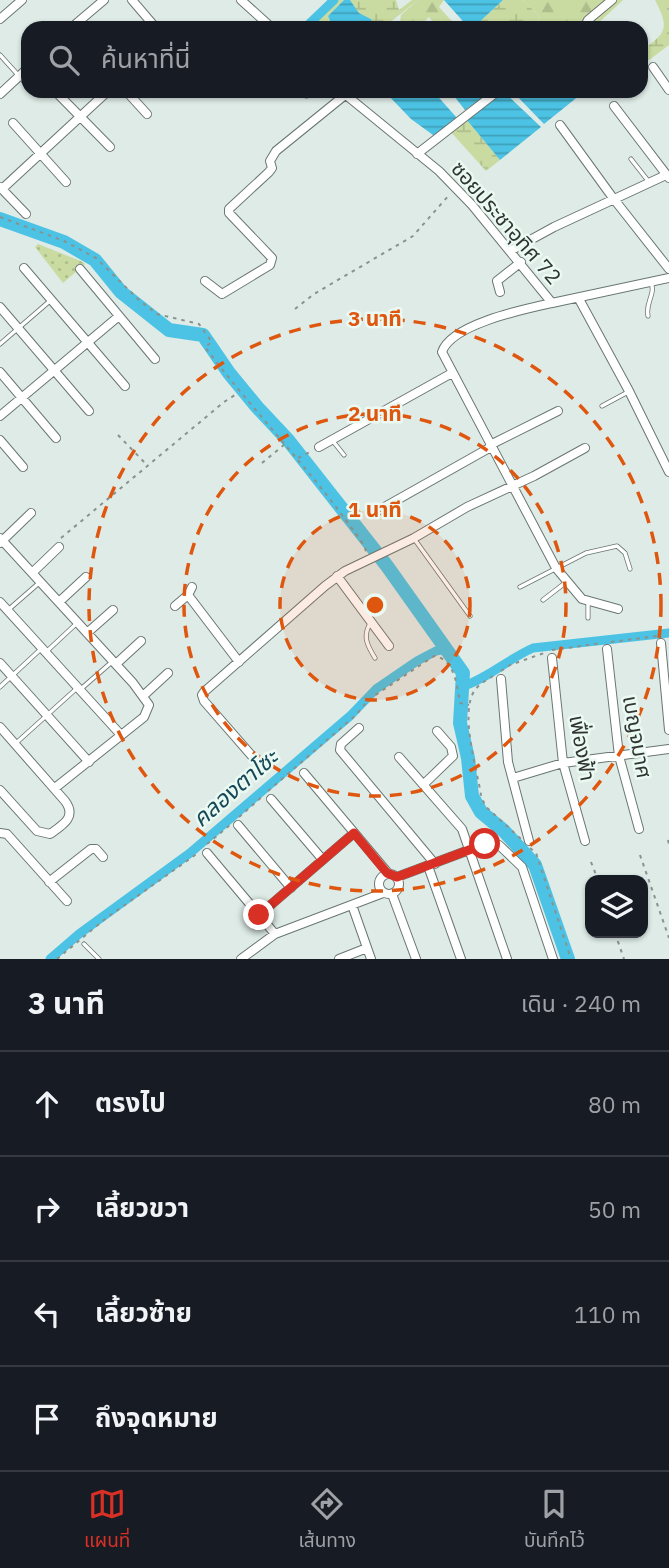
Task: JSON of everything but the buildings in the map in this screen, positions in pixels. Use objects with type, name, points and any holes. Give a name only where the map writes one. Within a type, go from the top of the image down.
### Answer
[{"type":"street","points":[[0,19],[22,0]]},
{"type":"street","points":[[79,21],[104,0]]},
{"type":"street","points":[[132,0],[150,21]]},
{"type":"street","points":[[588,21],[612,0]]},
{"type":"street","points":[[244,1],[265,21]]},
{"type":"street","points":[[653,67],[669,90]]},
{"type":"street","points":[[0,94],[19,76]]},
{"type":"street","points":[[61,98],[110,148]]},
{"type":"street","points":[[26,214],[1,188],[100,98]]},
{"type":"street","points":[[132,98],[147,114]]},
{"type":"street","points":[[205,281],[222,294],[270,265],[272,258],[229,213],[229,209],[269,172],[272,168],[270,161],[276,151],[339,98]]},
{"type":"street","name":"ซอยประชาอุทิศ 72","points":[[353,98],[455,187],[521,262],[552,303],[669,278]]},
{"type":"street","points":[[417,154],[489,98]]},
{"type":"street","points":[[510,251],[612,198],[668,176],[614,106]]},
{"type":"street","points":[[13,123],[66,182]]},
{"type":"street","points":[[560,125],[612,198],[669,269]]},
{"type":"street","points":[[500,292],[497,281],[521,262]]},
{"type":"street","points":[[23,268],[125,386]]},
{"type":"street","points":[[80,269],[155,359]]},
{"type":"street","points":[[579,299],[669,472]]},
{"type":"street","points":[[552,303],[479,324],[447,341],[442,352],[556,568],[588,603],[595,602],[618,609]]},
{"type":"street","points":[[0,307],[89,411]]},
{"type":"street","points":[[0,416],[119,316]]},
{"type":"street","points":[[0,372],[55,438]]},
{"type":"street","points":[[319,447],[452,373]]},
{"type":"street","points":[[372,514],[558,411]]},
{"type":"street","points":[[0,440],[23,467]]},
{"type":"street","points":[[258,763],[204,701],[202,695],[337,576],[585,448]]},
{"type":"street","points":[[31,513],[1,541],[78,623],[149,705],[148,711],[121,735],[55,788]]},
{"type":"street","points":[[32,573],[59,547]]},
{"type":"street","points":[[337,576],[389,646]]},
{"type":"street","points":[[59,602],[86,578]]},
{"type":"street","points":[[175,606],[190,591],[239,662]]},
{"type":"street","points":[[3,607],[121,735]]},
{"type":"street","points":[[87,633],[113,610]]},
{"type":"street","points":[[661,639],[669,730]]},
{"type":"street","points":[[114,663],[141,641]]},
{"type":"street","name":"เบญจมาศ","points":[[607,649],[619,756],[639,829]]},
{"type":"street","name":"เฟื่องฟ้า","points":[[552,659],[563,763],[585,841]]},
{"type":"street","points":[[0,663],[89,762]]},
{"type":"street","points":[[143,696],[168,673]]},
{"type":"street","points":[[501,679],[508,762],[529,841]]},
{"type":"street","points":[[0,727],[55,788],[70,808],[71,816],[50,834],[37,831],[0,790]]},
{"type":"street","points":[[359,728],[341,744],[340,750],[432,865],[461,959]]},
{"type":"street","points":[[424,784],[453,756],[451,747],[437,731]]},
{"type":"street","points":[[513,778],[563,763],[669,749]]},
{"type":"street","points":[[399,757],[462,829],[507,959]]},
{"type":"street","points":[[304,773],[387,873],[397,877],[490,842],[499,845],[522,867],[553,959]]},
{"type":"street","points":[[271,799],[323,860]]},
{"type":"street","points":[[238,825],[291,888]]},
{"type":"street","points":[[0,833],[7,834],[67,901]]},
{"type":"street","points":[[259,915],[354,833]]},
{"type":"street","points":[[50,882],[91,849],[96,849],[103,857]]},
{"type":"street","points":[[206,853],[275,934]]},
{"type":"street","points":[[387,873],[379,880],[379,887],[388,893],[416,959]]},
{"type":"street","points":[[241,959],[275,934],[399,888],[397,877]]},
{"type":"street","points":[[352,905],[371,959]]},
{"type":"street","points":[[339,959],[367,948]]},
{"type":"lane","points":[[0,55],[19,76]]},
{"type":"lane","points":[[631,159],[649,182]]},
{"type":"lane","points":[[648,316],[646,307],[653,292],[651,282]]},
{"type":"lane","points":[[0,344],[51,300]]},
{"type":"lane","points":[[602,406],[629,391]]},
{"type":"lane","points":[[332,440],[344,455]]},
{"type":"lane","points":[[414,538],[470,616]]},
{"type":"lane","points":[[520,587],[586,554],[617,546],[625,553],[630,569]]},
{"type":"lane","points":[[3,607],[40,582]]},
{"type":"lane","points":[[543,600],[567,582]]},
{"type":"lane","points":[[588,603],[588,618]]},
{"type":"lane","points":[[371,622],[365,638],[375,658]]},
{"type":"lane","points":[[0,687],[78,623]]},
{"type":"lane","points":[[15,744],[79,688],[114,663]]},
{"type":"lane","points":[[84,943],[99,959]]},
{"type":"path","points":[[295,309],[314,294],[413,236],[455,187]]},
{"type":"path","points":[[0,217],[64,241],[96,258],[140,302],[157,314],[200,324],[212,342],[205,347],[239,392],[297,458],[365,548]]},
{"type":"path","points":[[61,538],[239,392]]},
{"type":"path","points":[[118,435],[147,466]]},
{"type":"path","points":[[262,463],[285,444]]},
{"type":"path","points":[[297,458],[319,447]]},
{"type":"path","points":[[571,959],[536,853],[483,802],[468,722],[468,706],[476,688],[510,665],[551,650],[661,639]]},
{"type":"path","points":[[460,704],[468,706]]},
{"type":"path","points":[[640,855],[669,938]]},
{"type":"path","points":[[591,862],[596,875]]},
{"type":"path","points":[[617,938],[624,959]]},
{"type":"green space","points":[[331,0],[344,0],[328,16],[330,21],[309,21]]},
{"type":"green space","points":[[350,0],[396,0],[399,10],[412,0],[418,0],[392,21],[372,21],[359,13]]},
{"type":"green space","points":[[418,0],[444,0],[439,7],[452,21],[432,21],[429,17],[425,21],[400,21],[401,15]]},
{"type":"green space","points":[[503,0],[523,0],[540,17],[537,21],[480,21]]},
{"type":"green space","points":[[523,0],[623,0],[600,21],[537,21],[540,17]]},
{"type":"green space","points":[[655,0],[669,0],[669,45],[648,61],[648,45],[661,34],[663,17]]},
{"type":"green space","points":[[466,119],[500,160],[486,171],[450,131]]},
{"type":"green space","points":[[38,244],[85,264],[63,283],[35,247]]},
{"type":"water","points":[[344,0],[350,0],[359,13],[372,21],[330,21],[328,16]]},
{"type":"water","points":[[444,0],[503,0],[480,21],[463,21]]},
{"type":"water","points":[[391,98],[439,98],[457,118],[441,133],[433,135],[411,119]]},
{"type":"water","points":[[456,98],[482,98],[465,110]]},
{"type":"water","points":[[494,98],[510,98],[541,127],[500,160],[466,119]]},
{"type":"water","points":[[519,98],[576,98],[544,124]]},
{"type":"waterway","points":[[312,21],[334,0]]},
{"type":"waterway","points":[[0,219],[64,242],[95,260],[121,292],[169,330],[203,335],[229,373],[288,440],[387,566],[463,673],[460,723],[468,758],[472,796],[481,812],[504,831],[535,865],[568,959]]},
{"type":"waterway","points":[[461,687],[533,648],[669,633]]},
{"type":"waterway","name":"คลองตาโซะ","points":[[50,959],[79,934],[190,853],[350,716],[376,689],[417,661],[446,649]]},
{"type":"route","points":[[259,915],[354,833],[387,873],[397,877],[485,844]]}]
